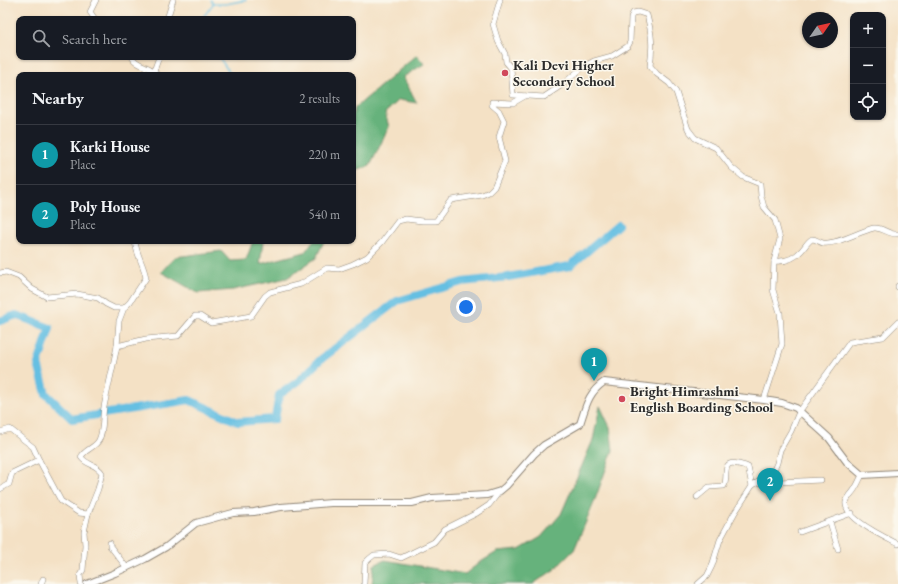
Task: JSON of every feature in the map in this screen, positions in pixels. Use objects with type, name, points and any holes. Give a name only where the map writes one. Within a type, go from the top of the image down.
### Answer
[{"type":"street","points":[[93,16],[90,12],[96,0]]},
{"type":"street","points":[[168,16],[173,0]]},
{"type":"street","points":[[500,0],[493,24],[498,41],[505,54],[506,62],[511,68],[513,95],[544,97],[562,86],[583,67],[594,61],[612,56],[628,46],[630,42],[631,17],[633,13],[638,12],[646,15],[651,31],[653,48],[650,66],[657,74],[669,83],[676,92],[688,129],[695,138],[716,148],[731,168],[743,176],[760,184],[764,207],[775,220],[780,239],[774,261],[773,290],[780,313],[782,344],[764,400]]},
{"type":"street","points":[[134,60],[136,63],[153,72]]},
{"type":"street","points":[[155,72],[158,60]]},
{"type":"street","points":[[117,346],[146,339],[178,336],[195,316],[200,316],[211,323],[251,316],[265,296],[270,292],[301,284],[327,268],[340,269],[367,256],[382,242],[398,221],[406,219],[436,221],[451,200],[482,196],[489,192],[494,187],[505,162],[499,137],[504,121],[499,111],[492,105],[492,102],[513,103],[525,96]]},
{"type":"street","points":[[774,261],[782,262],[790,259],[800,253],[812,239],[827,242],[878,228],[890,234],[898,234]]},
{"type":"street","points":[[82,584],[80,575],[83,570],[85,545],[84,532],[88,514],[98,489],[102,473],[96,465],[87,462],[81,457],[86,450],[99,441],[103,428],[102,420],[104,407],[117,346],[118,321],[124,308],[130,302],[146,278],[145,271],[134,244]]},
{"type":"street","points":[[0,273],[6,272],[20,277],[32,289],[47,297],[77,294],[98,298],[114,308],[124,308]]},
{"type":"street","points":[[698,584],[707,576],[712,566],[720,540],[734,514],[754,484],[773,472],[780,450],[799,412],[850,342],[883,336],[898,322]]},
{"type":"street","points":[[364,584],[365,563],[374,555],[389,554],[402,558],[434,542],[445,529],[477,513],[489,505],[500,491],[544,444],[580,424],[588,399],[596,388],[604,382],[764,400],[793,407],[829,438],[847,462],[862,475],[898,474]]},
{"type":"street","points":[[0,432],[10,429],[33,446],[61,501],[79,513],[88,514]]},
{"type":"street","points":[[0,489],[9,484],[12,473],[39,460]]},
{"type":"street","points":[[697,497],[709,487],[724,486],[726,482],[725,475],[728,464],[734,462],[748,467],[754,484]]},
{"type":"street","points":[[862,475],[853,493],[848,498],[846,503],[847,509],[868,529],[898,544]]},
{"type":"street","points":[[754,484],[822,480]]},
{"type":"street","points":[[87,584],[145,559],[166,547],[196,523],[233,513],[331,503],[412,503],[432,498],[487,495],[500,491]]},
{"type":"street","points":[[800,532],[852,513]]},
{"type":"street","points":[[830,522],[838,549]]},
{"type":"street","points":[[110,543],[110,546],[126,568]]},
{"type":"green space","points":[[417,55],[424,64],[403,77],[417,103],[399,100],[385,113],[389,127],[370,166],[356,171],[356,107]]},
{"type":"green space","points":[[252,244],[263,244],[260,264],[305,252],[311,244],[323,244],[316,258],[287,278],[233,290],[198,293],[161,272],[175,257],[221,251],[230,261],[246,260]]},
{"type":"green space","points":[[600,406],[610,427],[613,450],[593,505],[574,550],[555,569],[533,584],[372,584],[374,565],[385,560],[465,574],[497,552],[519,550],[541,537],[561,514],[593,440]]},
{"type":"waterway","points":[[204,16],[213,4],[211,0]]},
{"type":"waterway","points":[[213,4],[226,4],[246,0]]},
{"type":"waterway","points":[[221,60],[229,72]]},
{"type":"waterway","points":[[0,321],[16,315],[50,328],[38,364],[46,394],[72,419],[189,400],[238,422],[275,419],[279,395],[300,380],[320,360],[397,301],[462,282],[508,277],[570,266],[618,225]]},
{"type":"place","name":"Kali Devi Higher Secondary School","points":[[505,73]]},
{"type":"place","name":"Karki House","points":[[594,381]]},
{"type":"place","name":"Bright Himrashmi English Boarding School","points":[[622,399]]},
{"type":"place","name":"Poly House","points":[[770,501]]}]
